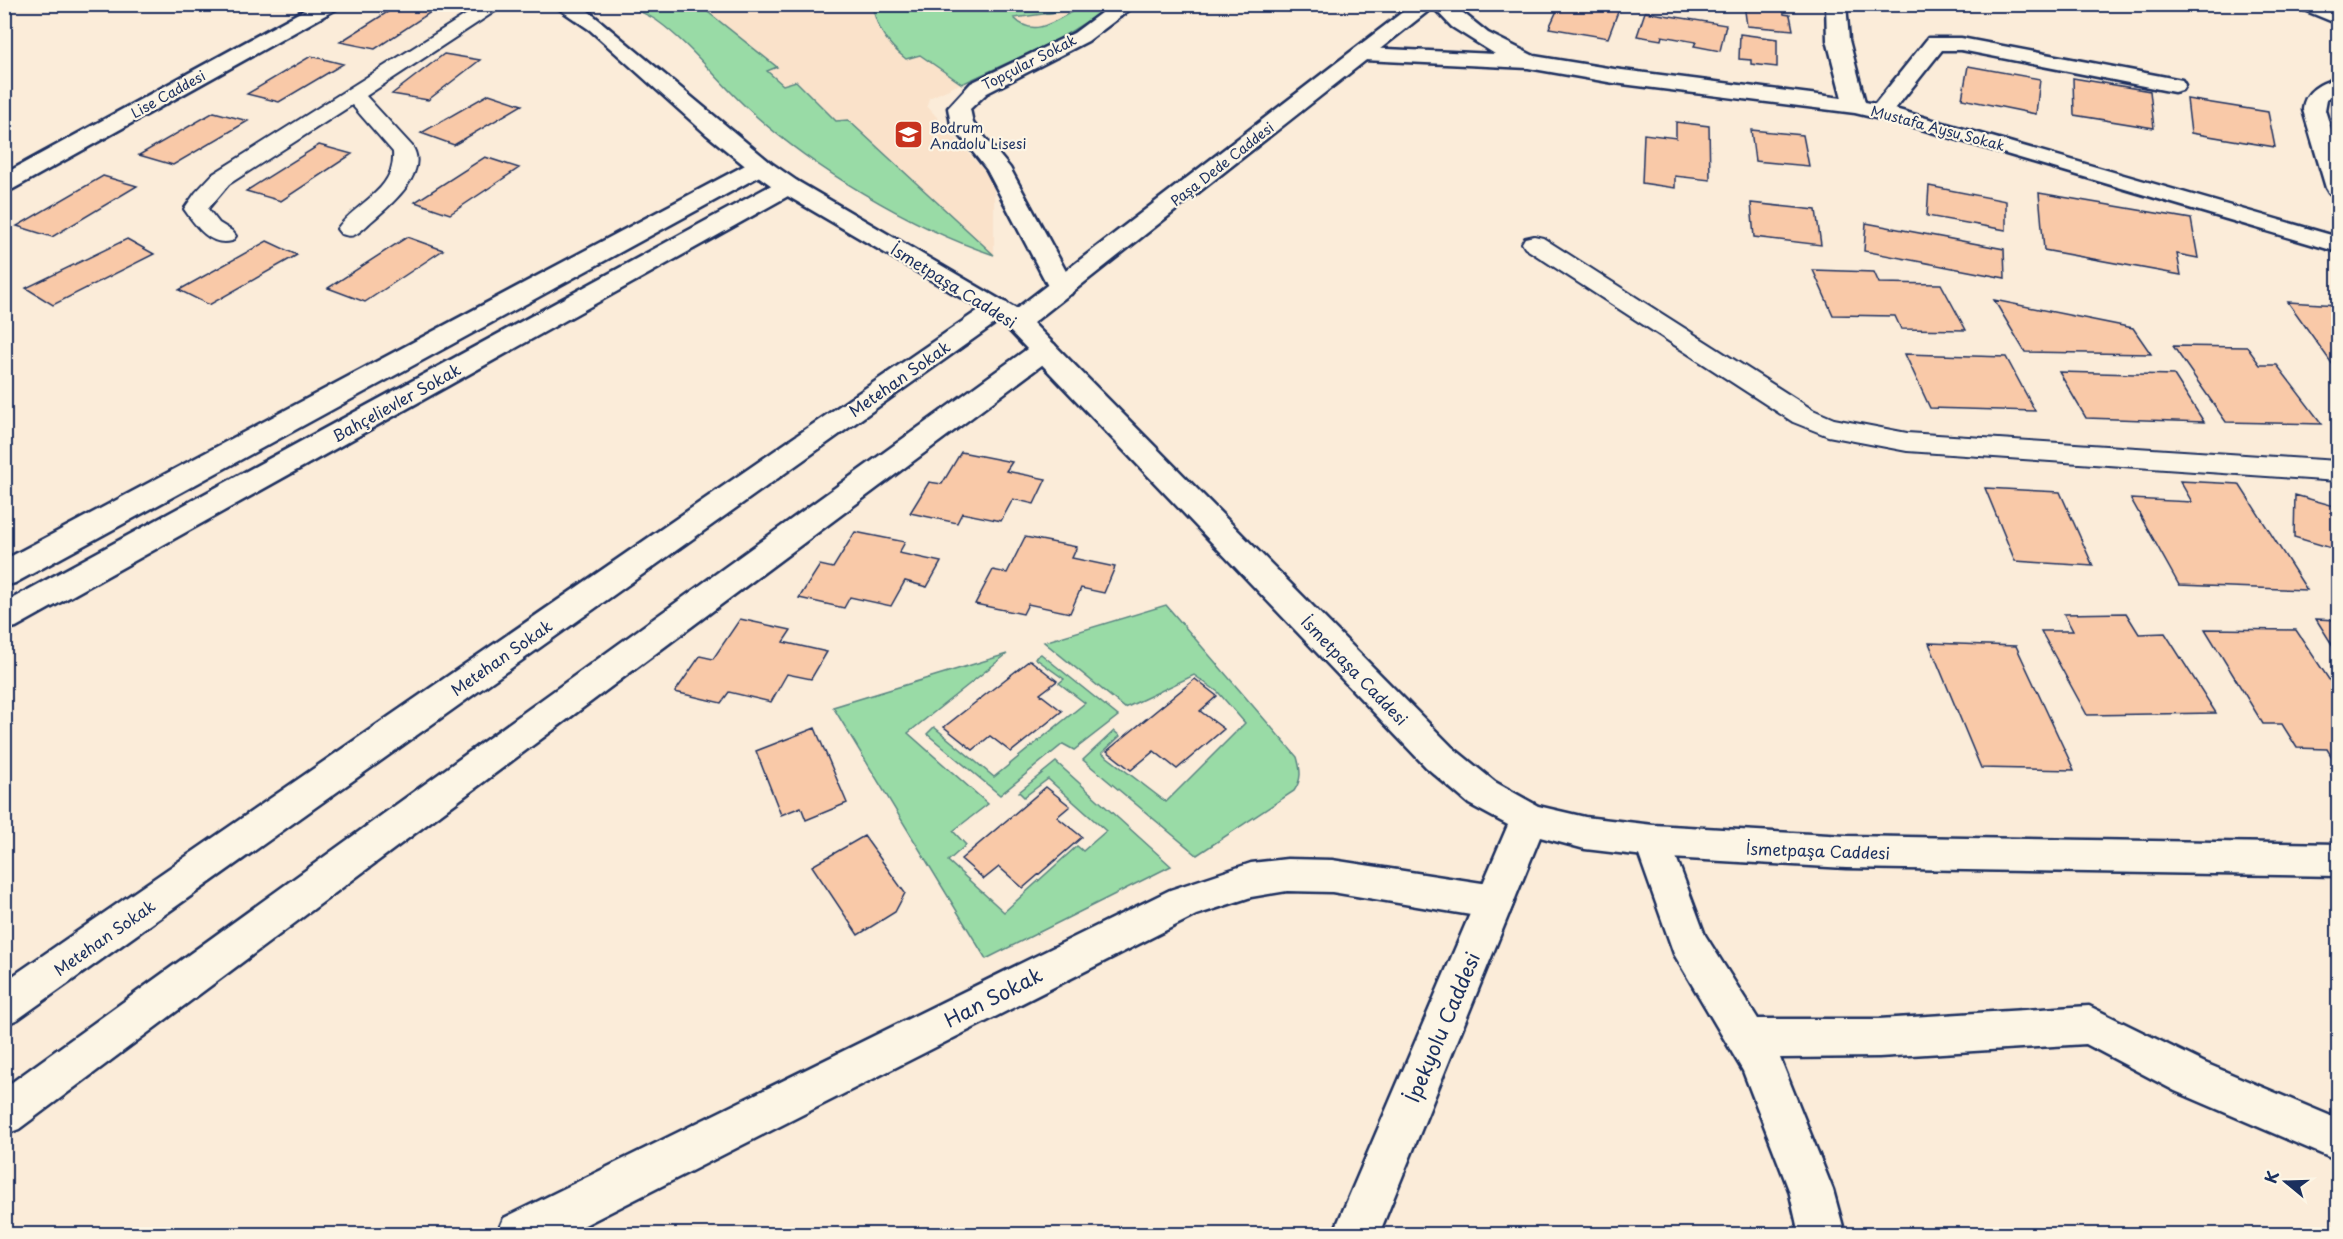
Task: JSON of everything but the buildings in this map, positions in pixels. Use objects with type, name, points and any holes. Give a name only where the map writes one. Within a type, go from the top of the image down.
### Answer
[{"type":"street","name":"Lise Caddesi","points":[[4,184],[332,4]]},
{"type":"street","name":"İsmetpaşa Caddesi","points":[[562,4],[597,26],[729,144],[759,167],[1008,315],[1439,757],[1482,793],[1529,819],[1585,833],[1653,841],[1846,852],[2338,860]]},
{"type":"street","name":"Topçular Sokak","points":[[1062,288],[998,168],[962,124],[959,108],[970,94],[979,88],[1081,37],[1127,4]]},
{"type":"street","name":"Paşa Dede Caddesi","points":[[1008,315],[1062,288],[1427,4]]},
{"type":"street","points":[[1440,4],[1469,30],[1528,62]]},
{"type":"street","points":[[1836,4],[1838,40],[1855,106]]},
{"type":"street","points":[[2306,4],[2338,18]]},
{"type":"street","points":[[1881,112],[1936,43],[1960,44],[2174,85]]},
{"type":"street","points":[[1364,54],[1528,62]]},
{"type":"street","name":"Mustafa Aysu Sokak","points":[[1528,62],[1614,76],[1855,106],[2338,245]]},
{"type":"street","points":[[2338,85],[2318,94],[2314,102],[2314,110],[2338,188]]},
{"type":"street","points":[[4,575],[759,167]]},
{"type":"street","name":"Bahçelievler Sokak","points":[[4,618],[788,186]]},
{"type":"street","name":"Metehan Sokak","points":[[4,1006],[1008,315]]},
{"type":"street","points":[[4,1114],[1044,350]]},
{"type":"street","name":"İpekyolu Caddesi","points":[[1356,1234],[1529,819]]},
{"type":"street","points":[[1653,841],[1688,942],[1760,1061],[1810,1190],[1822,1234]]},
{"type":"street","name":"Han Sokak","points":[[520,1234],[1184,902],[1217,890],[1251,880],[1287,875],[1332,876],[1495,902]]},
{"type":"street","points":[[1746,1039],[1880,1038],[2089,1025],[2190,1077],[2338,1140]]},
{"type":"lane","points":[[224,236],[202,219],[196,209],[221,179],[498,4]]},
{"type":"lane","points":[[349,229],[400,179],[406,160],[404,151],[354,95]]},
{"type":"lane","points":[[1534,243],[1803,416],[1828,427],[1907,442],[2338,471]]},
{"type":"shaded area","name":"Bodrum Anadolu Lisesi","points":[[699,5],[1112,5],[1052,42],[929,98],[927,106],[994,182],[994,255],[848,120],[836,121],[797,81],[783,85],[767,70],[776,67]]},
{"type":"green space","points":[[1000,4],[1006,8],[1015,5],[1064,5],[1057,12],[1014,18],[1023,25],[1032,27],[1050,24],[1085,5],[1113,5],[1059,39],[962,84],[920,55],[906,59],[899,53],[880,29],[872,5]]},
{"type":"green space","points":[[624,5],[699,5],[777,67],[767,71],[783,85],[796,81],[836,121],[848,120],[994,255],[929,229],[862,193],[830,172],[770,129],[668,29],[652,18]]},
{"type":"green space","points":[[1166,605],[1297,757],[1300,771],[1300,779],[1294,791],[1197,855],[1083,760],[1114,731],[1120,736],[1102,753],[1166,802],[1245,723],[1218,692],[1194,675],[1125,708],[1044,642]]},
{"type":"green space","points":[[1007,654],[908,733],[988,804],[953,831],[966,845],[948,861],[1004,912],[1077,846],[1083,851],[1106,831],[1048,779],[1024,797],[1019,792],[1056,762],[1171,866],[986,959],[833,707]]},
{"type":"green space","points":[[1041,654],[1118,716],[1074,750],[1063,744],[1000,795],[927,734],[934,727],[994,777],[1085,703],[1059,683],[1064,679],[1035,658]]},
{"type":"place","name":"Bodrum Anadolu Lisesi","points":[[909,135]]}]
